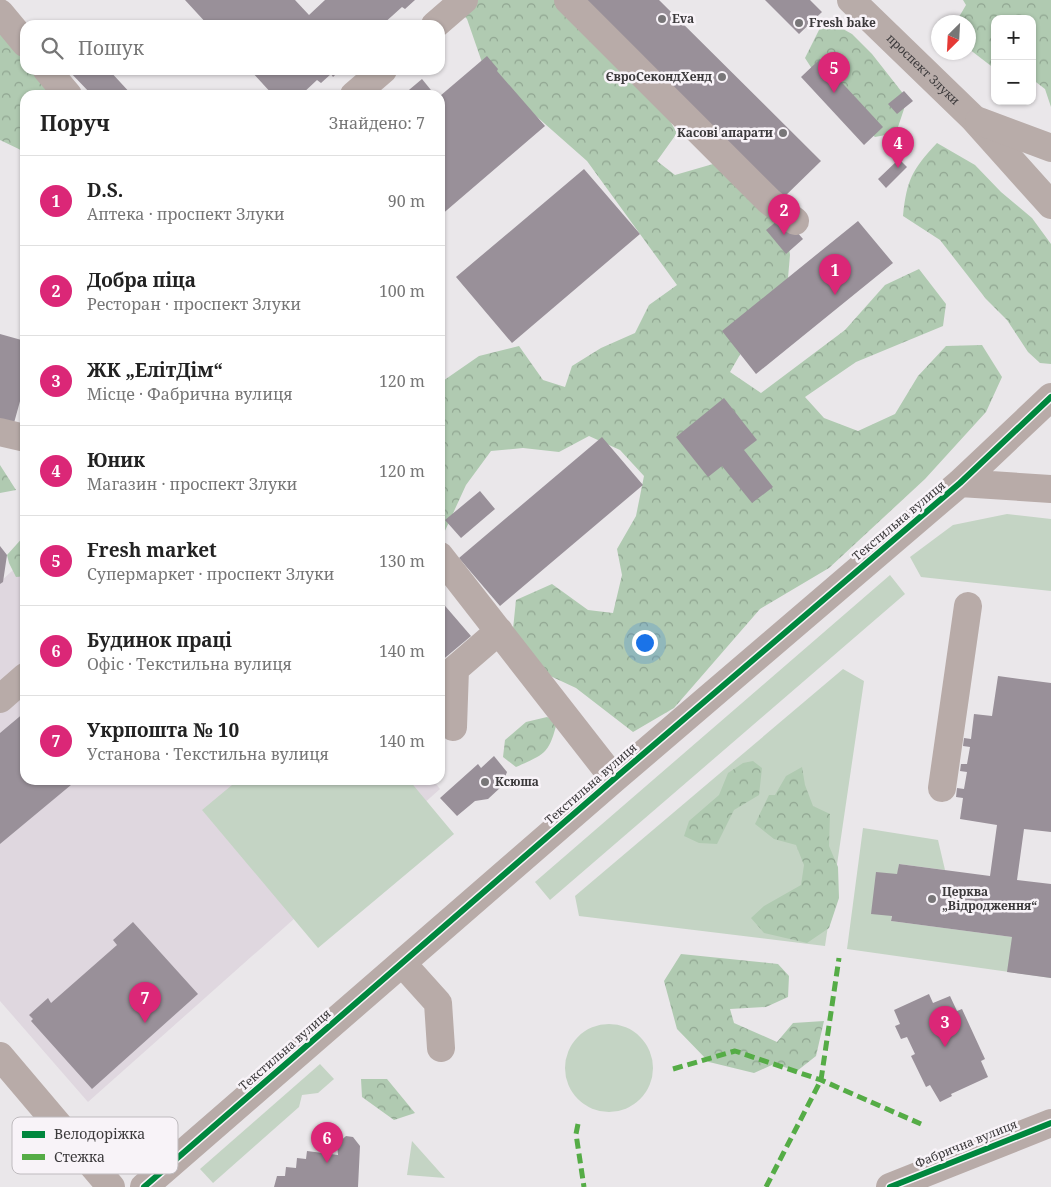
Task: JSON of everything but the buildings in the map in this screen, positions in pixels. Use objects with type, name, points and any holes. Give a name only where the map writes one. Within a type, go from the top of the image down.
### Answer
[{"type":"main road","name":"проспект Злуки","points":[[851,0],[973,118],[1051,205]]},
{"type":"main road","name":"проспект Злуки","points":[[973,118],[1051,148]]},
{"type":"street","points":[[442,20],[464,0]]},
{"type":"street","points":[[568,0],[769,201],[795,221]]},
{"type":"street","points":[[0,13],[20,37]]},
{"type":"street","points":[[51,75],[64,90]]},
{"type":"street","points":[[360,90],[377,75]]},
{"type":"street","name":"Текстильна вулиця","points":[[178,1157],[614,779],[960,484],[1051,397]]},
{"type":"street","points":[[0,432],[20,437]]},
{"type":"street","name":"Текстильна вулиця","points":[[960,484],[1051,489]]},
{"type":"street","points":[[445,562],[614,779]]},
{"type":"street","points":[[942,788],[968,606]]},
{"type":"street","points":[[453,727],[455,669],[499,631]]},
{"type":"street","points":[[0,699],[20,681]]},
{"type":"street","points":[[402,963],[438,1003],[441,1048]]},
{"type":"street","points":[[0,1056],[52,1117]]},
{"type":"street","name":"Фабрична вулиця","points":[[890,1187],[1051,1123]]},
{"type":"street","points":[[100,1174],[111,1187]]},
{"type":"street","name":"Текстильна вулиця","points":[[144,1187],[159,1174]]},
{"type":"shaded area","points":[[20,564],[20,785],[437,785],[440,789],[88,1102],[0,1001],[0,582]]},
{"type":"green space","points":[[450,0],[565,0],[650,86],[677,133],[657,161],[675,175],[713,164],[785,221],[790,255],[785,312],[749,339],[730,372],[761,393],[845,330],[885,285],[919,269],[946,304],[943,326],[856,362],[805,397],[824,418],[858,431],[895,414],[918,376],[946,346],[982,345],[1002,377],[986,412],[925,479],[829,568],[760,609],[674,708],[633,732],[576,688],[546,674],[513,629],[516,600],[552,584],[588,610],[613,613],[622,575],[617,549],[636,516],[644,476],[620,450],[589,436],[559,452],[523,448],[491,451],[466,485],[445,531],[445,380],[479,356],[519,346],[543,380],[565,387],[572,366],[601,348],[635,333],[649,305],[677,285],[587,161],[485,71],[467,19]]},
{"type":"green space","points":[[963,0],[1051,0],[1051,107],[1045,89],[1036,82],[1036,15],[991,15],[991,66],[976,54],[976,15],[960,15],[966,5]]},
{"type":"green space","points":[[834,24],[852,34],[872,54],[905,96],[904,109],[896,133],[875,137],[836,100],[805,58],[821,26]]},
{"type":"green space","points":[[0,28],[20,46],[20,75],[47,75],[58,90],[20,90],[20,150],[0,140]]},
{"type":"green space","points":[[937,143],[975,165],[1001,192],[1032,218],[1051,244],[1051,364],[1040,363],[1028,352],[1007,320],[986,299],[940,240],[903,216],[906,193],[912,176],[916,168]]},
{"type":"green space","points":[[0,465],[16,490],[0,493]]},
{"type":"green space","points":[[1007,514],[1051,519],[1051,591],[921,577],[910,557],[953,525]]},
{"type":"green space","points":[[20,541],[20,577],[16,577],[7,555]]},
{"type":"green space","points":[[890,575],[905,594],[550,900],[535,882]]},
{"type":"green space","points":[[843,669],[864,681],[825,946],[579,916],[575,896]]},
{"type":"green space","points":[[547,717],[557,722],[551,741],[544,752],[516,767],[503,757],[505,740],[526,722]]},
{"type":"green space","points":[[753,761],[762,768],[759,795],[734,810],[717,844],[699,843],[684,836],[689,821],[719,795],[728,773],[743,763]]},
{"type":"green space","points":[[802,767],[805,785],[813,806],[830,814],[829,846],[838,867],[839,898],[829,928],[807,943],[764,933],[751,918],[764,906],[801,885],[804,865],[796,845],[774,839],[755,824],[769,795],[775,795],[786,776]]},
{"type":"green space","points":[[232,785],[413,785],[454,834],[318,948],[202,810]]},
{"type":"green space","points":[[863,828],[938,840],[945,870],[899,864],[891,921],[1051,942],[1051,978],[847,949]]},
{"type":"green space","points":[[681,954],[778,964],[789,976],[788,997],[766,1007],[730,1009],[734,1023],[777,1042],[793,1023],[824,1021],[816,1056],[797,1071],[774,1064],[754,1073],[709,1062],[677,1029],[664,981]]},
{"type":"green space","points":[[609,1024],[626,1027],[640,1037],[650,1051],[653,1068],[650,1085],[640,1099],[626,1109],[609,1112],[592,1109],[578,1099],[568,1085],[565,1068],[568,1051],[578,1037],[592,1027]]},
{"type":"green space","points":[[320,1064],[334,1079],[318,1093],[302,1095],[299,1107],[213,1183],[200,1169]]},
{"type":"green space","points":[[361,1079],[387,1079],[415,1113],[394,1120],[362,1097]]},
{"type":"green space","points":[[412,1141],[445,1178],[407,1175]]},
{"type":"marked path","points":[[766,1187],[821,1080],[839,958]]},
{"type":"marked path","points":[[673,1069],[735,1051],[821,1080],[921,1124]]},
{"type":"marked path","points":[[578,1124],[576,1134],[584,1187]]},
{"type":"cycle path","points":[[178,1157],[614,779],[960,483],[1051,397]]},
{"type":"cycle path","points":[[890,1187],[1051,1123]]},
{"type":"cycle path","points":[[144,1187],[159,1174]]},
{"type":"place","name":"Eva","points":[[662,19]]},
{"type":"place","name":"Fresh bake","points":[[799,23]]},
{"type":"place","name":"ЄвроСекондХенд","points":[[722,77]]},
{"type":"place","name":"Fresh market","points":[[834,93]]},
{"type":"place","name":"Касові апарати","points":[[783,133]]},
{"type":"place","name":"Юник","points":[[898,168]]},
{"type":"place","name":"Добра піца","points":[[784,235]]},
{"type":"place","name":"D.S.","points":[[835,295]]},
{"type":"place","name":"Ксюша","points":[[485,782]]},
{"type":"place","name":"Церква „Відродження“","points":[[932,899]]},
{"type":"place","name":"Укрпошта № 10","points":[[145,1023]]},
{"type":"place","name":"ЖК „ЕлітДім“","points":[[945,1047]]},
{"type":"place","name":"Будинок праці","points":[[327,1163]]}]
